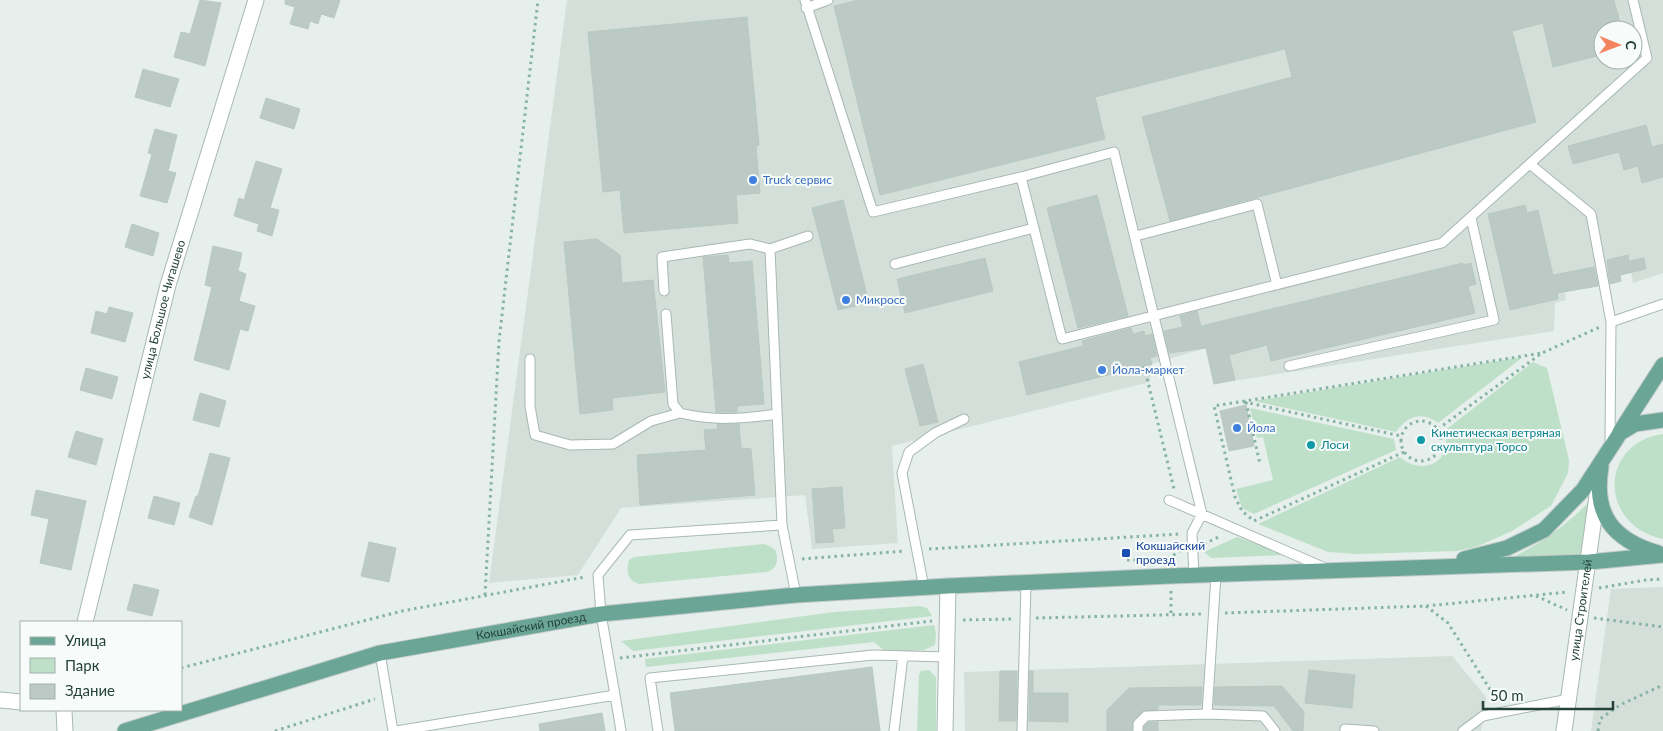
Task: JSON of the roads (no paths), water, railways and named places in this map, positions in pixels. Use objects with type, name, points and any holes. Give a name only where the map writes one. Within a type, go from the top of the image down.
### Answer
[{"type":"main road","points":[[1442,568],[1466,558],[1485,556],[1507,548],[1544,530],[1584,490],[1663,364]]},
{"type":"main road","points":[[1615,439],[1635,424],[1663,420]]},
{"type":"main road","points":[[1602,464],[1598,488],[1601,507],[1610,526],[1623,539],[1640,548],[1663,555]]},
{"type":"main road","name":"Кокшайский проезд","points":[[125,731],[380,653],[601,614],[796,595],[948,586],[1194,575],[1589,562],[1663,555]]},
{"type":"street","name":"улица Большое Чигашево","points":[[85,621],[168,284],[256,0]]},
{"type":"street","name":"улица Строителей","points":[[1564,731],[1598,488]]},
{"type":"street","points":[[945,731],[948,586]]},
{"type":"street","points":[[0,700],[20,702]]},
{"type":"street","points":[[64,711],[65,731]]},
{"type":"lane","points":[[828,0],[806,4],[873,212],[1021,177],[1114,152],[1156,315],[1202,514],[1192,533],[1194,575]]},
{"type":"lane","points":[[1021,177],[1062,339],[1442,243],[1532,165],[1647,58],[1633,0]]},
{"type":"lane","points":[[1532,165],[1591,214],[1611,322],[1615,439]]},
{"type":"lane","points":[[1136,236],[1257,204],[1277,285]]},
{"type":"lane","points":[[1289,366],[1494,320],[1471,218]]},
{"type":"lane","points":[[895,264],[1034,228]]},
{"type":"lane","points":[[664,292],[662,257],[750,244],[770,249],[808,236]]},
{"type":"lane","points":[[770,249],[782,525],[796,595]]},
{"type":"lane","points":[[1611,322],[1663,304]]},
{"type":"lane","points":[[666,314],[673,404],[680,413]]},
{"type":"lane","points":[[530,359],[530,406],[535,435],[570,445],[613,444],[651,421],[680,413],[698,418],[740,419],[777,414]]},
{"type":"lane","points":[[924,588],[902,473],[908,452],[935,433],[964,419]]},
{"type":"lane","points":[[1173,502],[1332,571]]},
{"type":"lane","points":[[622,731],[601,614],[598,575],[630,535],[782,525]]},
{"type":"lane","points":[[1207,714],[1216,575]]},
{"type":"lane","points":[[1022,731],[1026,583]]},
{"type":"lane","points":[[380,653],[395,731],[615,695]]},
{"type":"lane","points":[[658,731],[650,678],[873,656],[946,657]]},
{"type":"lane","points":[[894,731],[903,656]]},
{"type":"lane","points":[[1463,731],[1484,716],[1569,699]]},
{"type":"lane","points":[[1138,731],[1138,724],[1146,716],[1207,714],[1263,716],[1275,731]]},
{"type":"lane","points":[[1345,731],[1345,729],[1374,731]]},
{"type":"place","name":"Truck сервис","points":[[753,180]]},
{"type":"place","name":"Микросс","points":[[846,300]]},
{"type":"place","name":"Йола-маркет","points":[[1102,370]]},
{"type":"place","name":"Йола","points":[[1237,428]]},
{"type":"place","name":"Кинетическая ветряная скульптура Торсо","points":[[1421,440]]},
{"type":"place","name":"Лоси","points":[[1311,445]]},
{"type":"place","name":"Кокшайский проезд","points":[[1126,553]]}]
